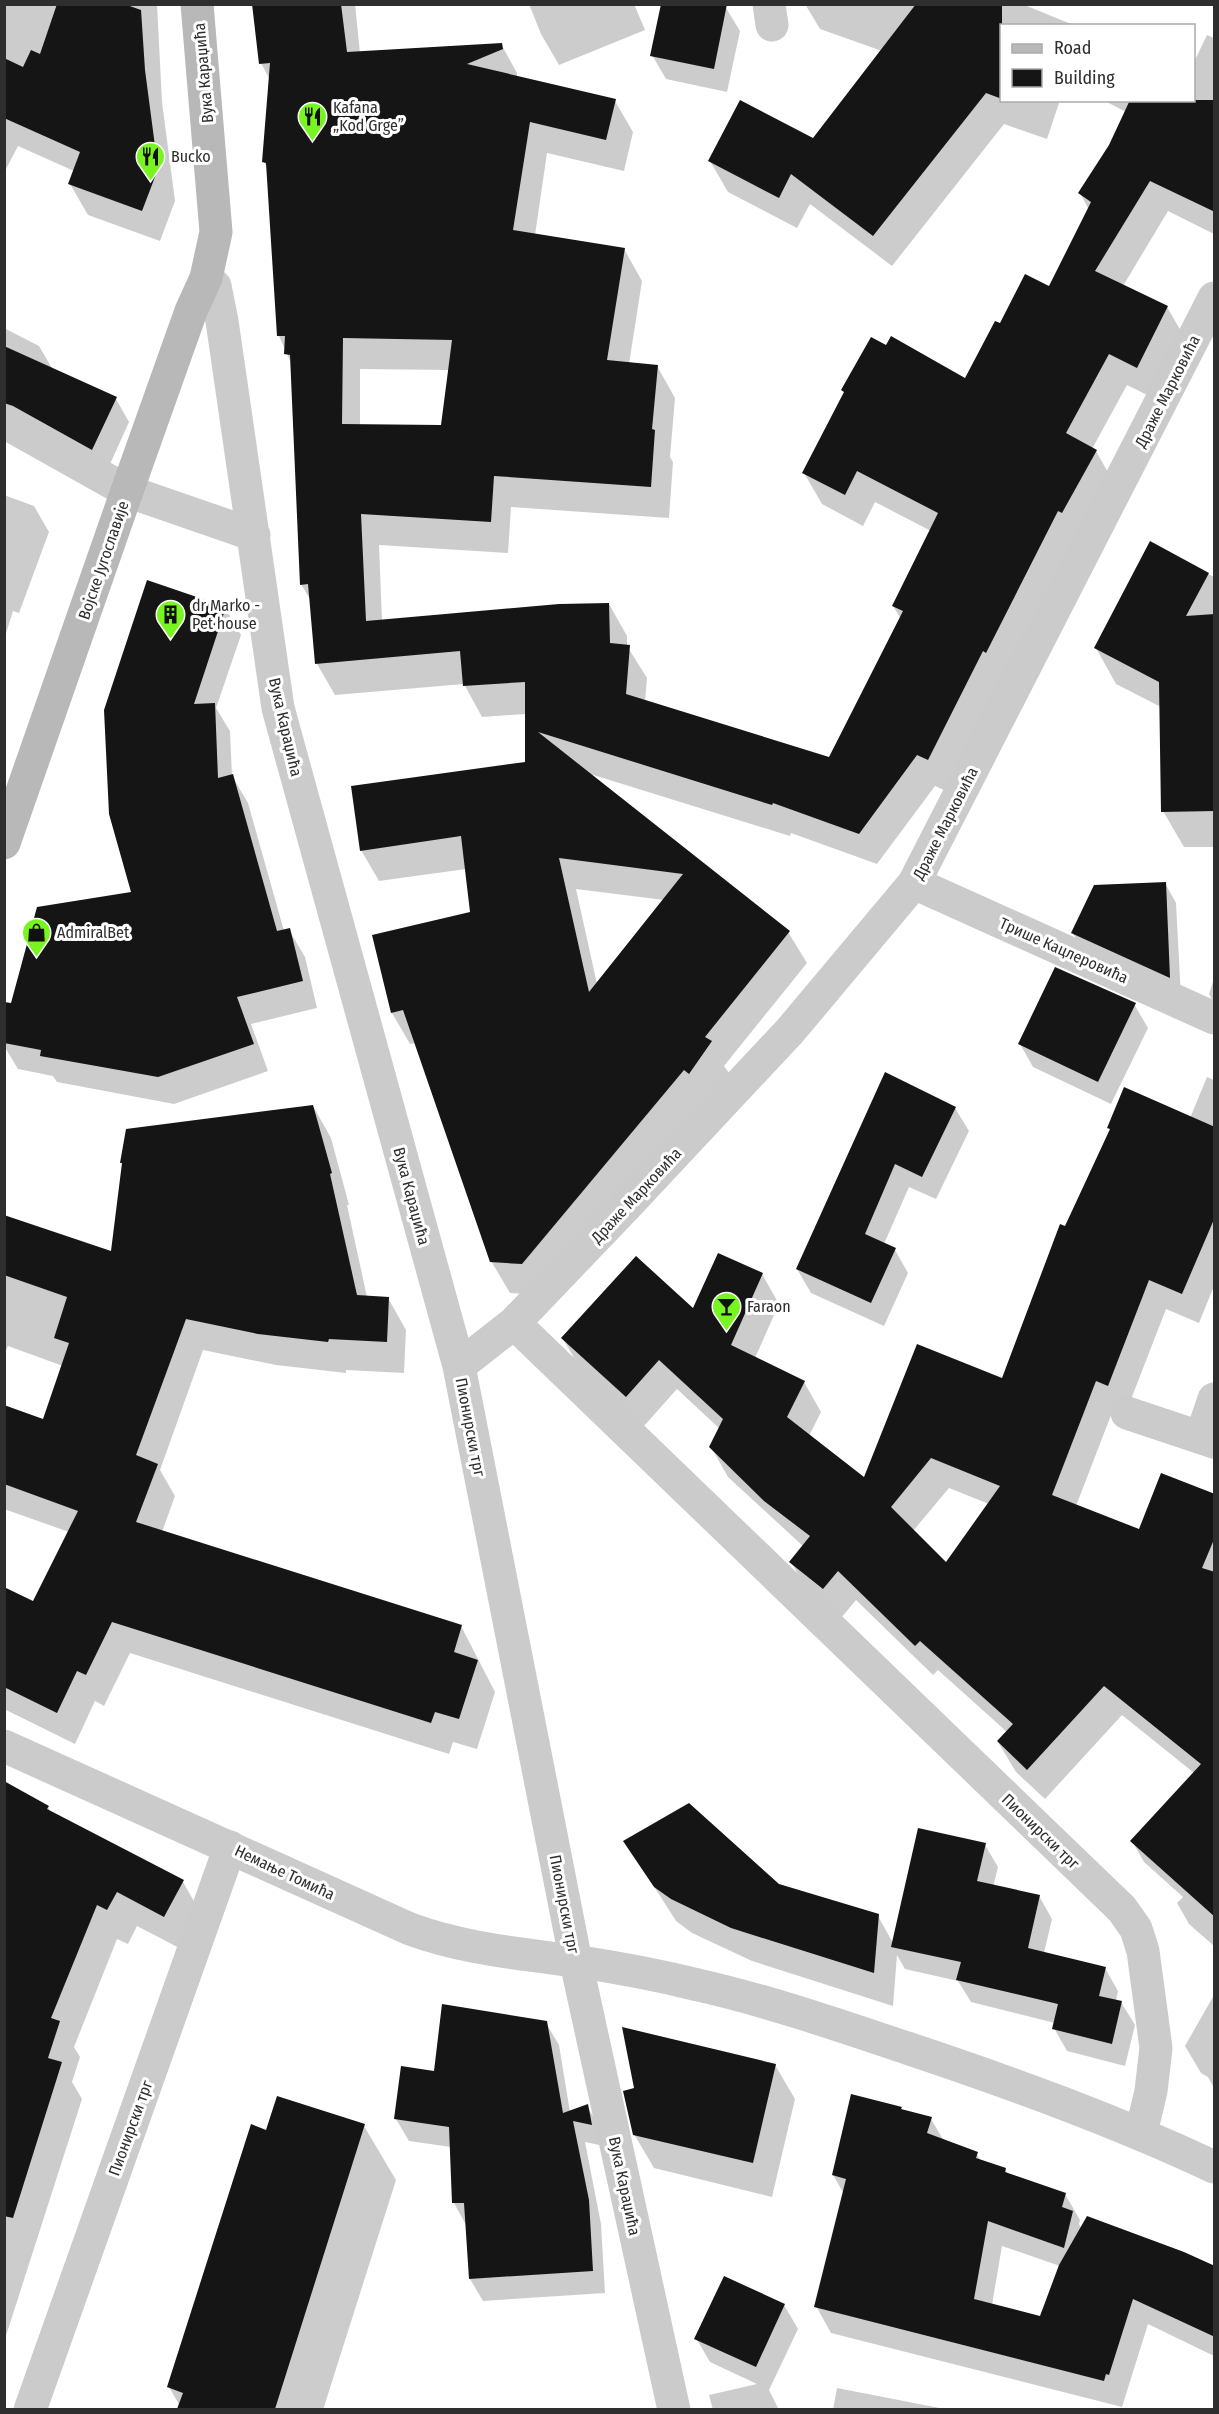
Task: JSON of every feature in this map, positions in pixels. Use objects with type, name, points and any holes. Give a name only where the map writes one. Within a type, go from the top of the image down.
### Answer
[{"type":"main road","name":"Вука Караџића","points":[[197,4],[216,232],[206,278]]},
{"type":"main road","name":"Војске Југославије","points":[[4,843],[191,311],[206,278]]},
{"type":"street","name":"Вука Караџића","points":[[206,278],[215,286],[222,321],[278,708],[459,1366]]},
{"type":"street","name":"Драже Марковића","points":[[514,1323],[790,1032],[914,883],[1215,298]]},
{"type":"street","points":[[4,422],[127,491],[254,535]]},
{"type":"street","name":"Трише Кацлеровића","points":[[914,883],[1215,1018]]},
{"type":"street","name":"Пионирски трг","points":[[1141,2133],[1151,2091],[1156,2048],[1143,1952],[1136,1929],[1122,1909],[514,1323],[459,1366],[576,1962],[698,1984],[765,2002],[1011,2082],[1141,2133],[1215,2167]]},
{"type":"street","points":[[1127,1413],[1208,1440],[1215,1399]]},
{"type":"street","name":"Немање Томића","points":[[4,1746],[410,1929],[446,1942],[576,1962]]},
{"type":"street","name":"Пионирски трг","points":[[30,2409],[230,1847]]},
{"type":"street","name":"Вука Караџића","points":[[576,1962],[674,2409]]},
{"type":"building","points":[[57,4],[124,4],[141,10],[145,70],[158,169],[142,211],[68,184],[80,152],[4,118],[4,58],[23,67],[31,50],[40,54]]},
{"type":"building","points":[[252,4],[341,4],[347,52],[502,43],[503,49],[467,64],[616,99],[606,140],[530,122],[513,230],[625,248],[607,360],[658,365],[652,429],[655,430],[651,487],[494,476],[491,522],[361,514],[366,621],[559,604],[609,603],[610,643],[630,645],[626,694],[829,757],[903,611],[892,606],[938,513],[857,471],[845,495],[802,473],[844,392],[841,390],[871,337],[886,345],[891,336],[965,378],[995,321],[1000,323],[1025,274],[1049,286],[1091,202],[1078,193],[1109,145],[1129,102],[1215,100],[1215,212],[1150,181],[1095,271],[1168,306],[1137,368],[1109,354],[1066,433],[1097,450],[1062,513],[1058,511],[986,653],[983,651],[928,760],[917,755],[859,834],[773,803],[772,805],[538,732],[790,931],[705,1037],[712,1041],[689,1074],[684,1070],[522,1264],[490,1262],[403,1010],[391,1013],[372,935],[470,912],[461,836],[360,851],[351,786],[525,762],[525,682],[463,686],[460,651],[315,664],[308,584],[300,585],[290,355],[284,354],[285,336],[277,336],[266,163],[262,162],[270,63],[259,64]],"holes":[[[343,338],[452,340],[441,425],[342,424]],[[559,858],[683,874],[589,992]]]},
{"type":"building","points":[[661,4],[727,4],[714,69],[650,56]]},
{"type":"building","points":[[916,4],[1002,4],[1000,98],[986,93],[873,236],[791,174],[779,198],[708,161],[740,100],[813,138]]},
{"type":"building","points":[[4,346],[117,397],[92,450],[4,403]]},
{"type":"building","points":[[1150,541],[1209,573],[1186,616],[1215,614],[1215,811],[1161,812],[1159,682],[1094,648]]},
{"type":"building","points":[[147,580],[226,607],[194,704],[215,703],[218,778],[233,774],[277,931],[290,928],[303,981],[237,997],[254,1044],[158,1077],[40,1056],[41,1050],[4,1043],[4,1002],[11,1003],[37,907],[131,892],[109,814],[104,710]]},
{"type":"building","points":[[1166,882],[1170,978],[1071,933],[1094,885]]},
{"type":"building","points":[[1055,967],[1136,1003],[1098,1082],[1018,1044]]},
{"type":"building","points":[[885,1072],[956,1107],[922,1177],[895,1164],[865,1234],[896,1248],[871,1303],[796,1269]]},
{"type":"building","points":[[1124,1087],[1215,1127],[1215,1217],[1182,1294],[1149,1280],[1108,1386],[1096,1381],[1052,1495],[1139,1529],[1161,1473],[1215,1494],[1215,1537],[1202,1568],[1215,1572],[1215,1917],[1130,1841],[1201,1764],[1104,1686],[1027,1770],[997,1741],[1013,1724],[920,1641],[915,1646],[838,1571],[823,1589],[789,1562],[810,1536],[764,1501],[709,1447],[723,1419],[659,1360],[626,1397],[561,1338],[636,1256],[693,1308],[718,1253],[763,1273],[731,1345],[805,1381],[787,1417],[864,1477],[917,1344],[1002,1378],[1060,1224],[1065,1226],[1110,1129],[1107,1128]],"holes":[[[931,1458],[1000,1486],[946,1562],[891,1507]]]},
{"type":"building","points":[[313,1105],[332,1173],[330,1174],[357,1295],[389,1297],[387,1342],[329,1339],[328,1342],[258,1334],[186,1319],[136,1455],[158,1464],[136,1522],[462,1625],[454,1652],[478,1660],[459,1719],[435,1712],[431,1723],[112,1622],[86,1675],[77,1671],[57,1713],[4,1687],[4,1587],[33,1601],[78,1511],[4,1484],[4,1405],[43,1419],[69,1343],[54,1338],[67,1297],[4,1275],[4,1215],[111,1251],[122,1163],[120,1163],[126,1129]]},
{"type":"building","points":[[4,1781],[49,1806],[47,1809],[184,1880],[164,1917],[117,1892],[107,1910],[97,1905],[51,2018],[60,2021],[48,2058],[62,2062],[13,2218],[4,2216]]},
{"type":"building","points":[[689,1803],[779,1884],[879,1914],[874,1973],[731,1928],[671,1899],[654,1887],[623,1841]]},
{"type":"building","points":[[918,1828],[986,1843],[977,1881],[1040,1895],[1028,1948],[1106,1967],[1099,1996],[1122,2001],[1112,2044],[1052,2029],[1058,2004],[956,1980],[961,1962],[891,1947]]},
{"type":"building","points":[[442,2004],[547,2021],[563,2113],[588,2104],[592,2125],[573,2121],[589,2200],[593,2271],[469,2279],[464,2203],[452,2203],[449,2127],[394,2119],[401,2066],[434,2071]]},
{"type":"building","points":[[622,2027],[776,2064],[753,2163],[633,2135],[623,2091],[634,2088]]},
{"type":"building","points":[[851,2094],[932,2117],[927,2133],[978,2152],[976,2158],[1006,2168],[1005,2172],[1066,2193],[1062,2207],[1073,2211],[1064,2248],[988,2221],[974,2299],[1040,2316],[1059,2265],[1087,2216],[1215,2266],[1215,2337],[1133,2299],[1109,2375],[1106,2374],[1104,2381],[814,2307],[846,2179],[832,2175]]},
{"type":"building","points":[[277,2096],[365,2124],[275,2409],[177,2409],[183,2393],[167,2387],[251,2124],[266,2130]]},
{"type":"building","points":[[724,2276],[785,2304],[756,2367],[694,2339]]},
{"type":"place","name":"Kafana „Kod Grge”","points":[[312,142]]},
{"type":"place","name":"Bucko","points":[[150,182]]},
{"type":"place","name":"dr Marko - Pet house","points":[[171,640]]},
{"type":"place","name":"AdmiralBet","points":[[36,958]]},
{"type":"place","name":"Faraon","points":[[726,1332]]}]
